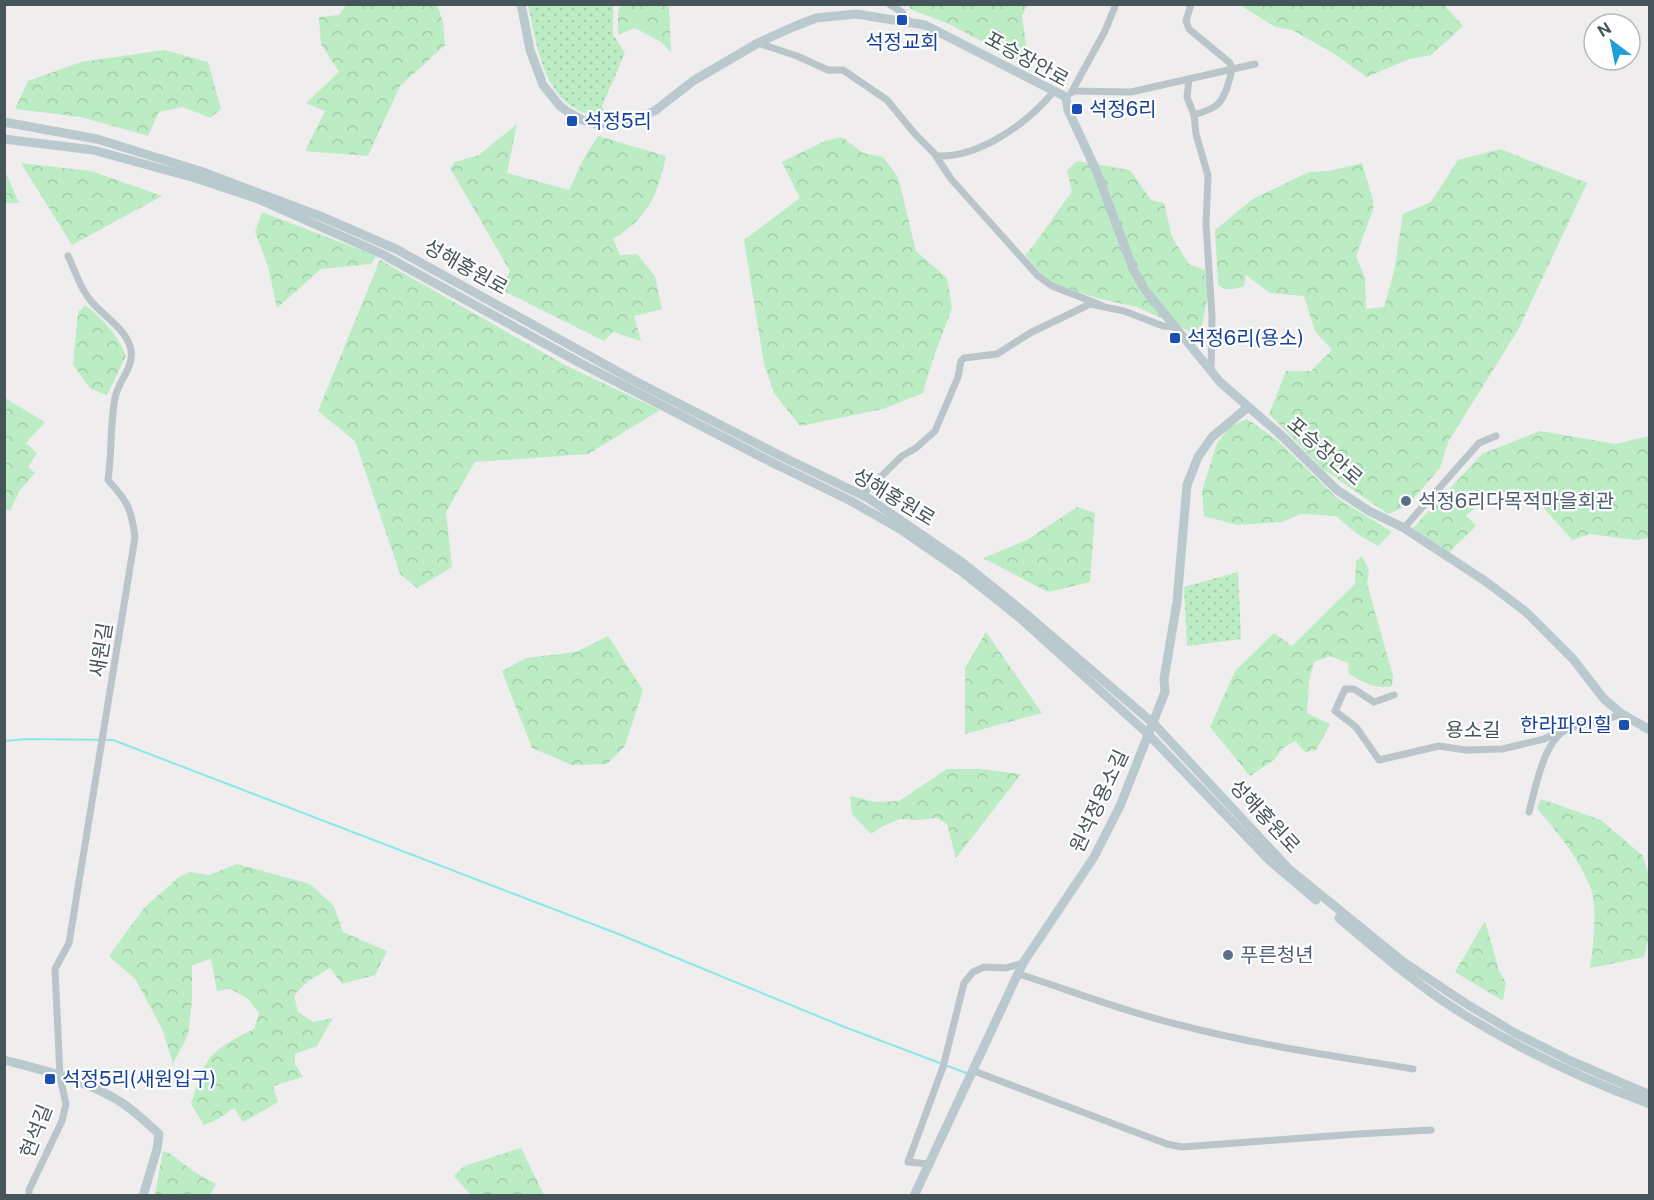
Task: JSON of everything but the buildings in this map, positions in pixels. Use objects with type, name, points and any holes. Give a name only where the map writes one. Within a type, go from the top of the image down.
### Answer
[{"type":"main road","name":"포승장안로","points":[[521,4],[530,50],[543,86],[568,112],[582,120],[597,124],[629,121],[649,113],[693,81],[758,43],[816,18],[856,14],[925,25],[1054,91],[1069,94],[1068,110],[1096,170],[1133,269],[1145,290],[1211,372],[1337,490],[1369,511],[1404,528],[1485,581],[1526,612],[1573,659],[1604,699],[1622,714],[1650,730]]},
{"type":"main road","name":"성해홍원로","points":[[4,122],[97,138],[200,171],[320,216],[396,249],[631,379],[783,458],[868,498],[963,563],[1154,724],[1289,869],[1402,961],[1515,1033],[1571,1061],[1650,1095]]},
{"type":"main road","name":"성해홍원로","points":[[4,139],[93,150],[195,178],[258,199],[382,254],[580,363],[851,501],[900,529],[961,571],[1021,619],[1148,734],[1269,860],[1402,971],[1461,1013],[1512,1043],[1608,1088],[1650,1104]]},
{"type":"main road","name":"원석정용소길","points":[[914,1196],[1023,963],[1094,857],[1120,806],[1165,692],[1164,679],[1177,602],[1186,485],[1198,457],[1212,437],[1248,407]]},
{"type":"main road","points":[[4,1060],[60,1077],[119,1100],[159,1134],[157,1149],[143,1196]]},
{"type":"street","points":[[889,4],[902,12],[910,23]]},
{"type":"street","points":[[1069,94],[1105,31],[1116,4]]},
{"type":"street","points":[[1191,4],[1186,21],[1189,29],[1230,63],[1232,69],[1226,94],[1219,104],[1194,115]]},
{"type":"street","points":[[758,43],[797,56],[828,70],[843,70],[887,100],[937,156],[951,179],[1038,276],[1052,286],[1163,326],[1176,327]]},
{"type":"street","points":[[1069,94],[1131,93],[1255,64]]},
{"type":"street","points":[[1189,79],[1187,97],[1194,115],[1196,134],[1208,176],[1206,224],[1212,316],[1211,372]]},
{"type":"street","points":[[937,156],[951,157],[973,150],[1008,132],[1035,112],[1054,91]]},
{"type":"street","name":"새원길","points":[[60,1077],[55,969],[69,943],[135,537],[132,513],[124,498],[108,480],[115,395],[126,375],[131,351],[128,342],[108,316],[91,302],[68,256]]},
{"type":"street","points":[[865,492],[903,456],[935,431],[953,392],[961,361],[964,358],[997,354],[1030,333],[1090,304],[1101,305]]},
{"type":"street","points":[[1404,528],[1479,443],[1496,435]]},
{"type":"street","name":"용소길","points":[[1394,695],[1374,702],[1354,689],[1345,689],[1335,711],[1356,727],[1379,760],[1439,746],[1466,750],[1502,749],[1544,739],[1565,729],[1622,714]]},
{"type":"street","points":[[1529,812],[1544,759],[1552,742],[1565,729]]},
{"type":"street","points":[[930,1164],[908,1161],[944,1063],[964,983],[974,972],[984,967],[1006,968],[1023,963]]},
{"type":"street","points":[[1019,974],[1149,1018],[1311,1052],[1413,1069]]},
{"type":"street","points":[[974,1071],[1167,1144],[1182,1147],[1431,1130]]},
{"type":"street","name":"현석길","points":[[29,1196],[29,1190],[62,1121],[66,1104],[60,1077]]},
{"type":"green space","points":[[347,4],[437,5],[443,22],[445,45],[400,86],[368,156],[305,151],[325,111],[306,103],[339,72],[321,44],[319,17],[339,15]]},
{"type":"green space","points":[[528,5],[613,5],[613,35],[625,53],[602,106],[606,116],[586,113],[569,105],[557,92],[541,60]]},
{"type":"green space","points":[[620,5],[669,5],[671,52],[661,42],[635,28],[618,35]]},
{"type":"green space","points":[[908,5],[1027,5],[1022,16],[1029,66],[949,24],[910,9]]},
{"type":"green space","points":[[1240,5],[1444,5],[1463,26],[1431,55],[1409,59],[1367,77],[1333,53],[1292,30],[1275,27]]},
{"type":"green space","points":[[164,50],[208,62],[221,109],[210,118],[183,107],[159,112],[148,136],[81,117],[15,109],[28,81],[81,62]]},
{"type":"green space","points":[[517,124],[507,173],[569,190],[584,158],[598,136],[666,156],[659,183],[650,204],[635,222],[613,239],[620,255],[637,254],[655,276],[662,309],[634,316],[641,341],[613,332],[604,341],[500,289],[510,271],[450,168],[455,162],[479,155]]},
{"type":"green space","points":[[842,137],[863,153],[883,157],[898,177],[916,251],[947,278],[952,308],[923,393],[883,409],[800,426],[774,393],[764,364],[744,240],[800,198],[782,162],[825,141]]},
{"type":"green space","points":[[1500,149],[1587,183],[1518,330],[1448,442],[1440,468],[1407,506],[1388,514],[1323,469],[1269,414],[1286,371],[1311,371],[1332,350],[1315,331],[1304,296],[1270,293],[1246,275],[1244,286],[1228,289],[1218,285],[1215,230],[1253,199],[1309,172],[1330,171],[1362,163],[1373,200],[1373,210],[1356,256],[1365,278],[1366,309],[1384,307],[1394,272],[1403,214],[1431,202],[1458,160]]},
{"type":"green space","points":[[1077,161],[1130,170],[1151,200],[1164,203],[1172,237],[1189,264],[1205,270],[1208,294],[1200,336],[1137,307],[1100,299],[1048,282],[1025,255],[1072,192],[1067,170]]},
{"type":"green space","points":[[21,163],[91,171],[162,196],[72,245]]},
{"type":"green space","points":[[5,171],[19,203],[5,203]]},
{"type":"green space","points":[[262,212],[376,256],[371,264],[321,269],[277,308],[268,266],[255,232]]},
{"type":"green space","points":[[380,260],[565,365],[660,410],[588,454],[475,462],[446,512],[452,567],[417,588],[400,574],[355,441],[318,411]]},
{"type":"green space","points":[[85,305],[109,328],[119,341],[126,356],[107,395],[91,389],[73,365],[78,312]]},
{"type":"green space","points":[[5,398],[45,422],[26,443],[37,453],[28,467],[35,473],[20,490],[10,511],[5,509]]},
{"type":"green space","points":[[1247,419],[1277,440],[1337,498],[1392,532],[1378,546],[1357,534],[1336,516],[1301,514],[1282,522],[1237,525],[1204,516],[1202,491],[1217,443],[1231,426]]},
{"type":"green space","points":[[1540,431],[1616,444],[1649,436],[1649,538],[1636,540],[1590,534],[1572,540],[1529,491],[1510,489],[1484,501],[1466,515],[1476,526],[1449,552],[1413,528],[1482,454]]},
{"type":"green space","points":[[1077,507],[1095,513],[1090,582],[1048,592],[983,558],[1027,540]]},
{"type":"green space","points":[[1362,556],[1369,570],[1367,583],[1393,676],[1392,686],[1380,687],[1365,682],[1349,674],[1348,663],[1330,656],[1314,662],[1309,682],[1307,713],[1330,724],[1316,750],[1305,752],[1295,741],[1283,748],[1274,760],[1250,776],[1210,727],[1235,671],[1274,633],[1292,646],[1355,584],[1356,561]]},
{"type":"green space","points":[[1238,572],[1241,639],[1187,646],[1184,587]]},
{"type":"green space","points":[[986,632],[1042,713],[965,734],[965,668]]},
{"type":"green space","points":[[608,636],[643,690],[625,746],[607,764],[572,765],[532,748],[502,671],[526,658],[576,652]]},
{"type":"green space","points":[[947,769],[981,769],[1021,774],[956,858],[947,824],[937,818],[900,819],[871,834],[852,814],[850,796],[876,802],[899,801]]},
{"type":"green space","points":[[1541,799],[1601,820],[1643,856],[1650,879],[1649,937],[1644,957],[1590,968],[1595,917],[1591,889],[1574,856],[1537,808]]},
{"type":"green space","points":[[237,864],[310,884],[334,906],[343,932],[387,951],[375,975],[342,984],[330,968],[308,981],[294,995],[298,1012],[313,1022],[333,1018],[317,1046],[295,1054],[295,1064],[303,1077],[273,1086],[278,1102],[243,1122],[234,1108],[204,1125],[191,1104],[203,1069],[209,1059],[219,1050],[254,1029],[259,1013],[248,999],[231,989],[217,991],[211,959],[192,965],[192,1000],[188,1035],[173,1064],[163,1031],[136,980],[109,956],[144,908],[179,877],[190,872],[209,875]]},
{"type":"green space","points":[[1485,921],[1499,971],[1506,983],[1503,1001],[1455,972]]},
{"type":"green space","points":[[521,1148],[544,1195],[471,1195],[454,1176],[464,1166]]},
{"type":"green space","points":[[163,1151],[216,1184],[210,1195],[155,1195]]},
{"type":"waterway","points":[[4,741],[113,740],[621,935],[842,1026],[966,1073]]},
{"type":"place","name":"석정교회","points":[[902,20]]},
{"type":"place","name":"석정6리","points":[[1077,109]]},
{"type":"place","name":"석정5리","points":[[572,121]]},
{"type":"place","name":"석정6리(용소)","points":[[1175,338]]},
{"type":"place","name":"석정6리다목적마을회관","points":[[1406,501]]},
{"type":"place","name":"한라파인힐","points":[[1624,725]]},
{"type":"place","name":"푸른청년","points":[[1228,955]]},
{"type":"place","name":"석정5리(새원입구)","points":[[50,1079]]}]
